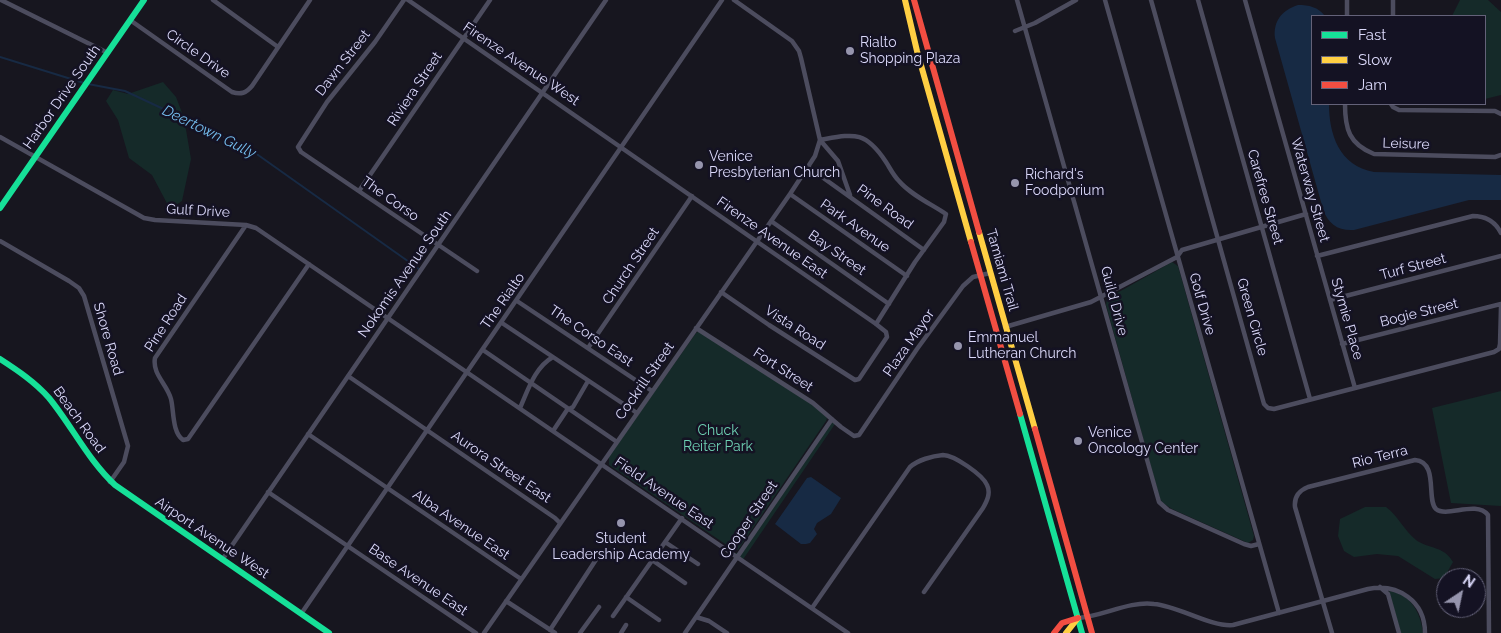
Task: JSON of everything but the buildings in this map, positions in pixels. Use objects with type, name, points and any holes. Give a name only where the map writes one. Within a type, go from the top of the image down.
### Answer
[{"type":"main road","name":"Harbor Drive South","points":[[0,208],[144,0]]},
{"type":"main road","name":"Tamiami Trail","points":[[905,0],[917,51],[1082,633]]},
{"type":"main road","name":"Tamiami Trail","points":[[914,0],[1092,633]]},
{"type":"main road","name":"Beach Road","points":[[0,359],[33,382],[49,398],[92,460],[110,482]]},
{"type":"main road","name":"Airport Avenue West","points":[[110,482],[329,633]]},
{"type":"main road","points":[[1054,633],[1062,623],[1078,618]]},
{"type":"main road","points":[[1066,633],[1078,618]]},
{"type":"street","points":[[1,0],[108,53]]},
{"type":"street","points":[[213,0],[278,46]]},
{"type":"street","name":"Circle Drive","points":[[130,20],[236,93],[243,93],[249,89],[310,0]]},
{"type":"street","name":"Firenze Avenue West","points":[[406,0],[621,147]]},
{"type":"street","name":"Dawn Street","points":[[301,141],[327,102],[406,0]]},
{"type":"street","name":"Riviera Street","points":[[359,191],[490,0]]},
{"type":"street","name":"Nokomis Avenue South","points":[[222,560],[606,0]]},
{"type":"street","name":"The Rialto","points":[[301,614],[722,0]]},
{"type":"street","points":[[734,0],[787,37],[796,46],[801,58],[820,140],[838,161],[850,196]]},
{"type":"street","name":"Guild Drive","points":[[1017,0],[1159,502],[1168,510],[1232,539],[1251,546],[1259,544]]},
{"type":"street","points":[[1015,31],[1076,0]]},
{"type":"street","name":"Golf Drive","points":[[1105,0],[1279,613]]},
{"type":"street","name":"Green Circle","points":[[1151,0],[1264,404],[1268,408],[1274,409],[1494,352],[1499,349],[1500,344],[1501,305]]},
{"type":"street","name":"Carefree Street","points":[[1198,0],[1310,399]]},
{"type":"street","name":"Waterway Street","points":[[1245,0],[1317,256],[1473,216],[1490,219],[1501,233]]},
{"type":"street","points":[[1347,0],[1347,15]]},
{"type":"street","points":[[1393,0],[1393,15]]},
{"type":"street","name":"Leisure","points":[[1345,105],[1346,124],[1350,135],[1362,148],[1374,154],[1485,157],[1501,155]]},
{"type":"street","points":[[1392,105],[1399,110],[1495,111],[1501,114]]},
{"type":"street","points":[[820,140],[851,135],[871,143],[900,183],[946,214],[944,222],[876,324]]},
{"type":"street","name":"Gulf Drive","points":[[0,137],[144,218],[246,225],[256,228],[468,373]]},
{"type":"street","name":"Cockrill Street","points":[[484,633],[790,194],[817,151],[820,140]]},
{"type":"street","name":"The Corso","points":[[301,141],[298,147],[301,152],[477,271]]},
{"type":"street","name":"Firenze Avenue East","points":[[621,147],[876,324]]},
{"type":"street","name":"Pine Road","points":[[808,167],[924,250]]},
{"type":"street","name":"Park Avenue","points":[[790,194],[907,276]]},
{"type":"street","name":"Church Street","points":[[588,348],[692,196]]},
{"type":"street","points":[[1005,327],[1102,298],[1177,257],[1182,250],[1306,214]]},
{"type":"street","name":"Bay Street","points":[[771,221],[889,304]]},
{"type":"street","name":"Pine Road","points":[[246,225],[155,358],[155,369],[171,400],[178,434],[184,441],[188,439],[309,264]]},
{"type":"street","name":"Shore Road","points":[[0,241],[69,281],[79,288],[84,296],[128,446],[124,462],[110,482]]},
{"type":"street","name":"Stymie Place","points":[[1317,256],[1354,388]]},
{"type":"street","name":"Turf Street","points":[[1330,300],[1501,256]]},
{"type":"street","name":"Plaza Mayor","points":[[854,436],[859,435],[963,286],[973,277],[990,272]]},
{"type":"street","name":"Vista Road","points":[[721,292],[769,325],[857,380],[887,337],[886,332],[876,324]]},
{"type":"street","name":"The Corso East","points":[[517,301],[652,391]]},
{"type":"street","name":"Bogie Street","points":[[1342,344],[1501,305]]},
{"type":"street","points":[[502,322],[637,413]]},
{"type":"street","name":"Fort Street","points":[[696,328],[814,403],[854,436]]},
{"type":"street","points":[[483,350],[617,442]]},
{"type":"street","points":[[520,408],[531,383],[548,360],[554,357]]},
{"type":"street","name":"Field Avenue East","points":[[468,373],[848,633]]},
{"type":"street","name":"Aurora Street East","points":[[348,376],[560,523]]},
{"type":"street","points":[[553,430],[576,403],[588,381]]},
{"type":"street","name":"Cooper Street","points":[[685,633],[832,419]]},
{"type":"street","name":"Alba Avenue East","points":[[308,434],[521,580]]},
{"type":"street","points":[[812,608],[910,467],[915,462],[944,455],[954,457],[983,479],[987,484],[988,498],[924,592]]},
{"type":"street","name":"Rio Terra","points":[[1332,633],[1295,507],[1295,500],[1298,494],[1308,487],[1418,460],[1427,467],[1433,492],[1432,502],[1436,508],[1444,512],[1457,509],[1481,509],[1488,515],[1489,633]]},
{"type":"street","name":"Base Avenue East","points":[[268,492],[476,633]]},
{"type":"street","points":[[613,616],[682,518]]},
{"type":"street","points":[[665,542],[698,564]]},
{"type":"street","points":[[506,601],[552,631],[602,552]]},
{"type":"street","points":[[652,560],[685,583]]},
{"type":"street","points":[[1078,618],[1146,603],[1160,604],[1229,626],[1378,587],[1392,588],[1411,600],[1421,614],[1425,633]]},
{"type":"street","points":[[1378,587],[1384,589],[1388,594],[1399,633]]},
{"type":"street","points":[[626,597],[659,620]]},
{"type":"street","points":[[580,633],[599,607]]},
{"type":"street","points":[[696,617],[709,620],[727,633]]},
{"type":"street","points":[[621,633],[626,625]]},
{"type":"green space","points":[[1460,0],[1488,0],[1501,12],[1501,95],[1486,99],[1486,15],[1452,15]]},
{"type":"green space","points":[[163,82],[176,97],[184,118],[191,159],[182,201],[170,209],[152,175],[129,158],[118,120],[106,101],[113,90],[128,94]]},
{"type":"green space","points":[[1172,262],[1178,266],[1254,536],[1253,540],[1248,543],[1172,509],[1160,499],[1106,305],[1107,299],[1110,297]]},
{"type":"green space","name":"Chuck Reiter Park","points":[[698,332],[701,332],[819,409],[827,418],[738,550],[734,550],[609,465],[609,456]]},
{"type":"green space","points":[[1501,391],[1501,506],[1451,503],[1432,408]]},
{"type":"green space","points":[[829,420],[835,424],[742,561],[734,553],[739,553]]},
{"type":"green space","points":[[1365,507],[1386,507],[1416,540],[1441,550],[1453,562],[1450,568],[1436,568],[1435,579],[1398,556],[1377,554],[1354,557],[1344,551],[1338,536],[1340,519]]},
{"type":"green space","points":[[1389,591],[1403,596],[1413,605],[1420,618],[1423,633],[1401,633]]},
{"type":"water","points":[[1306,5],[1319,10],[1324,15],[1311,15],[1311,105],[1329,105],[1329,115],[1334,137],[1344,156],[1362,169],[1374,172],[1501,175],[1501,200],[1469,200],[1354,230],[1334,226],[1323,209],[1275,38],[1277,21],[1283,13],[1292,7]]},
{"type":"water","points":[[811,477],[841,498],[831,514],[817,523],[814,529],[817,534],[810,543],[801,544],[775,524],[807,478]]},
{"type":"waterway","name":"Deertown Gully","points":[[0,57],[84,83]]},
{"type":"waterway","name":"Deertown Gully","points":[[88,84],[125,91],[251,150],[419,269]]},
{"type":"traffic: fast","points":[[0,208],[144,0]]},
{"type":"traffic: fast","points":[[0,359],[44,392],[88,454],[115,485],[329,633]]},
{"type":"traffic: fast","points":[[1020,414],[1082,633]]},
{"type":"traffic: slow","points":[[905,0],[917,51],[971,242]]},
{"type":"traffic: slow","points":[[979,232],[1035,429]]},
{"type":"traffic: slow","points":[[1066,633],[1078,618]]},
{"type":"traffic: jam","points":[[914,0],[979,232]]},
{"type":"traffic: jam","points":[[971,242],[1020,414]]},
{"type":"traffic: jam","points":[[1035,429],[1092,633]]},
{"type":"traffic: jam","points":[[1054,633],[1062,623],[1078,618]]},
{"type":"place","name":"Rialto Shopping Plaza","points":[[850,51]]},
{"type":"place","name":"Venice Presbyterian Church","points":[[699,165]]},
{"type":"place","name":"Richard's Foodporium","points":[[1015,183]]},
{"type":"place","name":"Emmanuel Lutheran Church","points":[[958,346]]},
{"type":"place","name":"Venice Oncology Center","points":[[1078,441]]},
{"type":"place","name":"Student Leadership Academy","points":[[621,523]]}]
